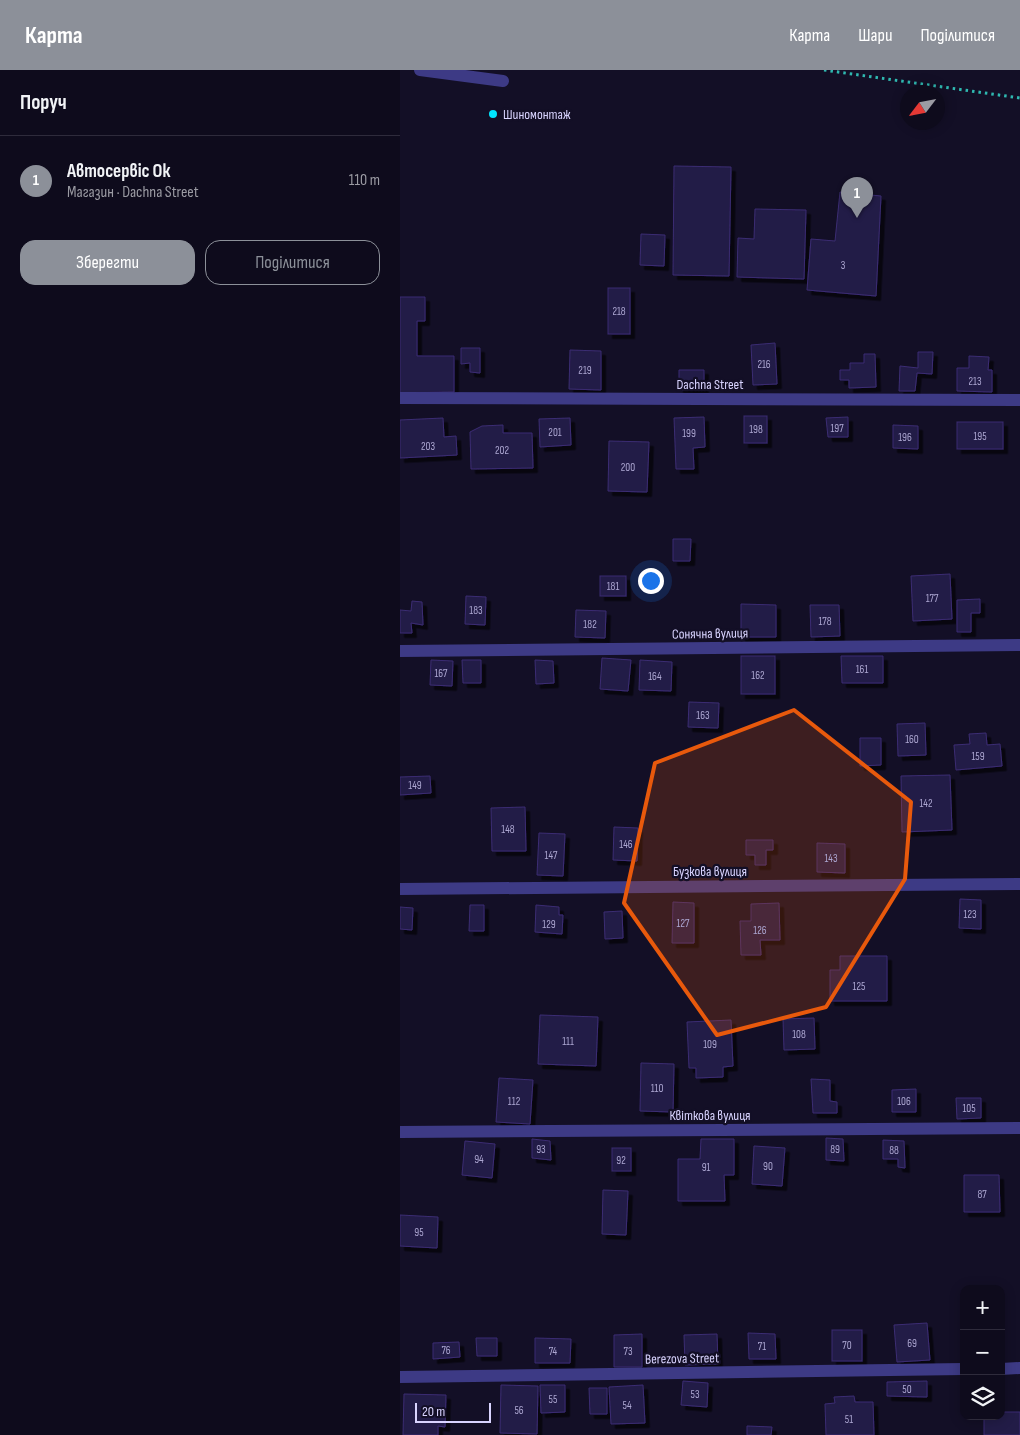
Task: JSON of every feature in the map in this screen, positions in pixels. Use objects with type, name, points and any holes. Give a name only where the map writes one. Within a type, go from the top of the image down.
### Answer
[{"type":"street","points":[[420,70],[503,81]]},
{"type":"street","name":"Dachna Street","points":[[400,398],[1020,400]]},
{"type":"street","name":"Сонячна вулиця","points":[[400,651],[1020,645]]},
{"type":"street","name":"Бузкова вулиця","points":[[400,889],[1020,884]]},
{"type":"street","name":"Квіткова вулиця","points":[[400,1132],[1020,1128]]},
{"type":"street","points":[[1005,1368],[1020,1368]]},
{"type":"street","name":"Berezova Street","points":[[400,1377],[960,1369]]},
{"type":"path","points":[[824,70],[1020,98]]},
{"type":"highlighted area","points":[[794,710],[911,802],[905,879],[826,1007],[717,1035],[624,903],[655,763]]},
{"type":"building","points":[[674,166],[731,167],[729,276],[673,275]]},
{"type":"building","points":[[840,192],[881,196],[876,296],[807,290],[811,239],[835,241]]},
{"type":"building","points":[[755,209],[806,210],[804,279],[737,277],[738,238],[754,239]]},
{"type":"building","points":[[641,234],[665,235],[664,266],[640,265]]},
{"type":"building","points":[[608,288],[630,288],[630,334],[608,334]]},
{"type":"building","points":[[400,297],[425,297],[425,321],[417,321],[417,356],[454,356],[454,392],[400,393]]},
{"type":"building","points":[[775,343],[777,384],[753,385],[751,345]]},
{"type":"building","points":[[461,348],[480,348],[480,373],[470,372],[470,363],[461,364]]},
{"type":"building","points":[[570,350],[601,351],[601,390],[569,389]]},
{"type":"building","points":[[918,352],[933,352],[932,374],[917,373],[915,391],[899,391],[900,366],[918,368]]},
{"type":"building","points":[[864,354],[875,354],[876,387],[849,388],[849,380],[840,380],[840,370],[850,370],[850,363],[864,363]]},
{"type":"building","points":[[969,356],[989,357],[988,370],[992,370],[992,392],[957,391],[957,368],[969,368]]},
{"type":"building","points":[[679,370],[704,370],[704,389],[679,390]]},
{"type":"building","points":[[744,416],[767,416],[767,443],[744,443]]},
{"type":"building","points":[[704,417],[705,447],[693,448],[694,469],[676,469],[674,418]]},
{"type":"building","points":[[848,417],[848,437],[828,437],[826,418]]},
{"type":"building","points":[[443,418],[444,437],[456,436],[457,455],[400,458],[400,420]]},
{"type":"building","points":[[570,418],[571,445],[540,447],[539,419]]},
{"type":"building","points":[[957,422],[1003,422],[1003,449],[957,449]]},
{"type":"building","points":[[503,425],[503,433],[532,433],[533,468],[471,469],[470,432],[482,426]]},
{"type":"building","points":[[893,425],[918,426],[918,449],[893,448]]},
{"type":"building","points":[[609,441],[649,442],[647,492],[608,491]]},
{"type":"building","points":[[673,539],[691,539],[690,561],[673,561]]},
{"type":"building","points":[[950,574],[952,619],[913,621],[911,576]]},
{"type":"building","points":[[600,576],[626,576],[626,596],[600,596]]},
{"type":"building","points":[[466,596],[486,597],[485,625],[465,624]]},
{"type":"building","points":[[980,599],[980,613],[971,613],[971,632],[957,632],[957,600]]},
{"type":"building","points":[[412,601],[422,602],[423,625],[411,623],[412,633],[400,633],[400,610],[411,611]]},
{"type":"building","points":[[741,604],[776,605],[776,637],[741,637]]},
{"type":"building","points":[[810,605],[839,605],[840,636],[811,637]]},
{"type":"building","points":[[576,610],[606,611],[605,638],[575,637]]},
{"type":"building","points":[[741,656],[775,656],[775,694],[741,694]]},
{"type":"building","points":[[841,656],[883,656],[883,683],[842,683]]},
{"type":"building","points":[[602,658],[631,660],[628,691],[600,689]]},
{"type":"building","points":[[431,660],[453,661],[452,686],[430,685]]},
{"type":"building","points":[[462,660],[481,660],[481,683],[463,683]]},
{"type":"building","points":[[535,660],[553,661],[554,683],[536,684]]},
{"type":"building","points":[[640,660],[672,662],[671,691],[639,690]]},
{"type":"building","points":[[689,702],[719,703],[718,728],[688,727]]},
{"type":"building","points":[[925,723],[926,755],[898,756],[897,724]]},
{"type":"building","points":[[986,733],[987,745],[1000,744],[1002,766],[956,770],[954,745],[970,744],[969,734]]},
{"type":"building","points":[[860,738],[881,738],[881,765],[860,766]]},
{"type":"building","points":[[950,775],[952,830],[902,832],[901,776]]},
{"type":"building","points":[[430,776],[431,793],[400,795],[400,777]]},
{"type":"building","points":[[525,807],[526,851],[492,851],[491,808]]},
{"type":"building","points":[[614,827],[638,828],[637,861],[613,860]]},
{"type":"building","points":[[539,833],[565,834],[563,876],[537,875]]},
{"type":"building","points":[[746,840],[773,840],[773,850],[766,850],[766,865],[755,865],[755,855],[746,855]]},
{"type":"building","points":[[817,843],[845,844],[845,873],[817,872]]},
{"type":"building","points":[[960,899],[981,900],[981,929],[959,928]]},
{"type":"building","points":[[673,902],[694,903],[694,943],[672,943]]},
{"type":"building","points":[[779,903],[780,940],[760,940],[761,955],[741,955],[740,921],[751,921],[751,904]]},
{"type":"building","points":[[470,905],[484,905],[484,931],[469,931]]},
{"type":"building","points":[[536,905],[559,907],[559,915],[563,915],[562,934],[535,932]]},
{"type":"building","points":[[400,907],[413,908],[412,930],[400,929]]},
{"type":"building","points":[[622,911],[623,938],[605,939],[604,912]]},
{"type":"building","points":[[840,956],[887,956],[887,1001],[830,1001],[830,970],[840,970]]},
{"type":"building","points":[[540,1015],[598,1017],[596,1066],[538,1064]]},
{"type":"building","points":[[814,1018],[815,1049],[784,1050],[783,1019]]},
{"type":"building","points":[[731,1020],[733,1066],[723,1067],[723,1077],[696,1078],[696,1068],[689,1068],[687,1022]]},
{"type":"building","points":[[641,1063],[674,1064],[673,1112],[640,1111]]},
{"type":"building","points":[[499,1078],[533,1080],[530,1124],[496,1122]]},
{"type":"building","points":[[811,1079],[830,1080],[830,1101],[837,1102],[837,1113],[813,1113]]},
{"type":"building","points":[[916,1089],[916,1112],[892,1112],[892,1090]]},
{"type":"building","points":[[956,1098],[981,1098],[981,1118],[957,1119]]},
{"type":"building","points":[[826,1138],[843,1139],[844,1161],[826,1160]]},
{"type":"building","points":[[532,1139],[550,1141],[551,1160],[532,1158]]},
{"type":"building","points":[[701,1139],[734,1139],[734,1175],[724,1175],[725,1201],[678,1201],[678,1159],[700,1159]]},
{"type":"building","points":[[883,1140],[904,1141],[905,1168],[898,1167],[898,1159],[883,1159]]},
{"type":"building","points":[[465,1141],[495,1144],[492,1178],[462,1175]]},
{"type":"building","points":[[754,1146],[785,1148],[782,1186],[752,1184]]},
{"type":"building","points":[[612,1148],[631,1148],[631,1171],[612,1171]]},
{"type":"building","points":[[964,1175],[999,1175],[1000,1212],[964,1212]]},
{"type":"building","points":[[603,1190],[628,1191],[626,1235],[602,1234]]},
{"type":"building","points":[[400,1215],[438,1217],[437,1248],[400,1246]]},
{"type":"building","points":[[927,1323],[930,1360],[897,1362],[894,1325]]},
{"type":"building","points":[[832,1330],[862,1330],[862,1361],[832,1361]]},
{"type":"building","points":[[748,1333],[775,1334],[776,1359],[749,1359]]},
{"type":"building","points":[[642,1334],[642,1367],[614,1367],[614,1335]]},
{"type":"building","points":[[717,1334],[718,1364],[685,1365],[684,1335]]},
{"type":"building","points":[[476,1338],[497,1338],[497,1356],[477,1356]]},
{"type":"building","points":[[535,1338],[571,1339],[570,1363],[535,1363]]},
{"type":"building","points":[[459,1342],[460,1357],[433,1359],[433,1343]]},
{"type":"building","points":[[683,1381],[708,1383],[707,1407],[681,1405]]},
{"type":"building","points":[[927,1381],[927,1397],[887,1396],[887,1382]]},
{"type":"building","points":[[501,1385],[538,1386],[537,1434],[500,1433]]},
{"type":"building","points":[[540,1385],[565,1385],[565,1412],[541,1413]]},
{"type":"building","points":[[643,1385],[645,1423],[611,1424],[609,1387]]},
{"type":"building","points":[[589,1388],[607,1388],[607,1414],[590,1414]]},
{"type":"building","points":[[404,1394],[446,1395],[445,1427],[438,1426],[438,1435],[403,1435]]},
{"type":"building","points":[[854,1396],[855,1402],[873,1402],[874,1435],[826,1435],[825,1404],[835,1403],[834,1397]]},
{"type":"building","points":[[1005,1412],[1020,1412],[1020,1435],[984,1435],[984,1420],[1005,1420]]},
{"type":"building","points":[[747,1426],[772,1427],[771,1435],[747,1435]]},
{"type":"place","name":"Шиномонтаж","points":[[493,114]]},
{"type":"place","name":"Автосервіс Ок","points":[[857,218]]}]
